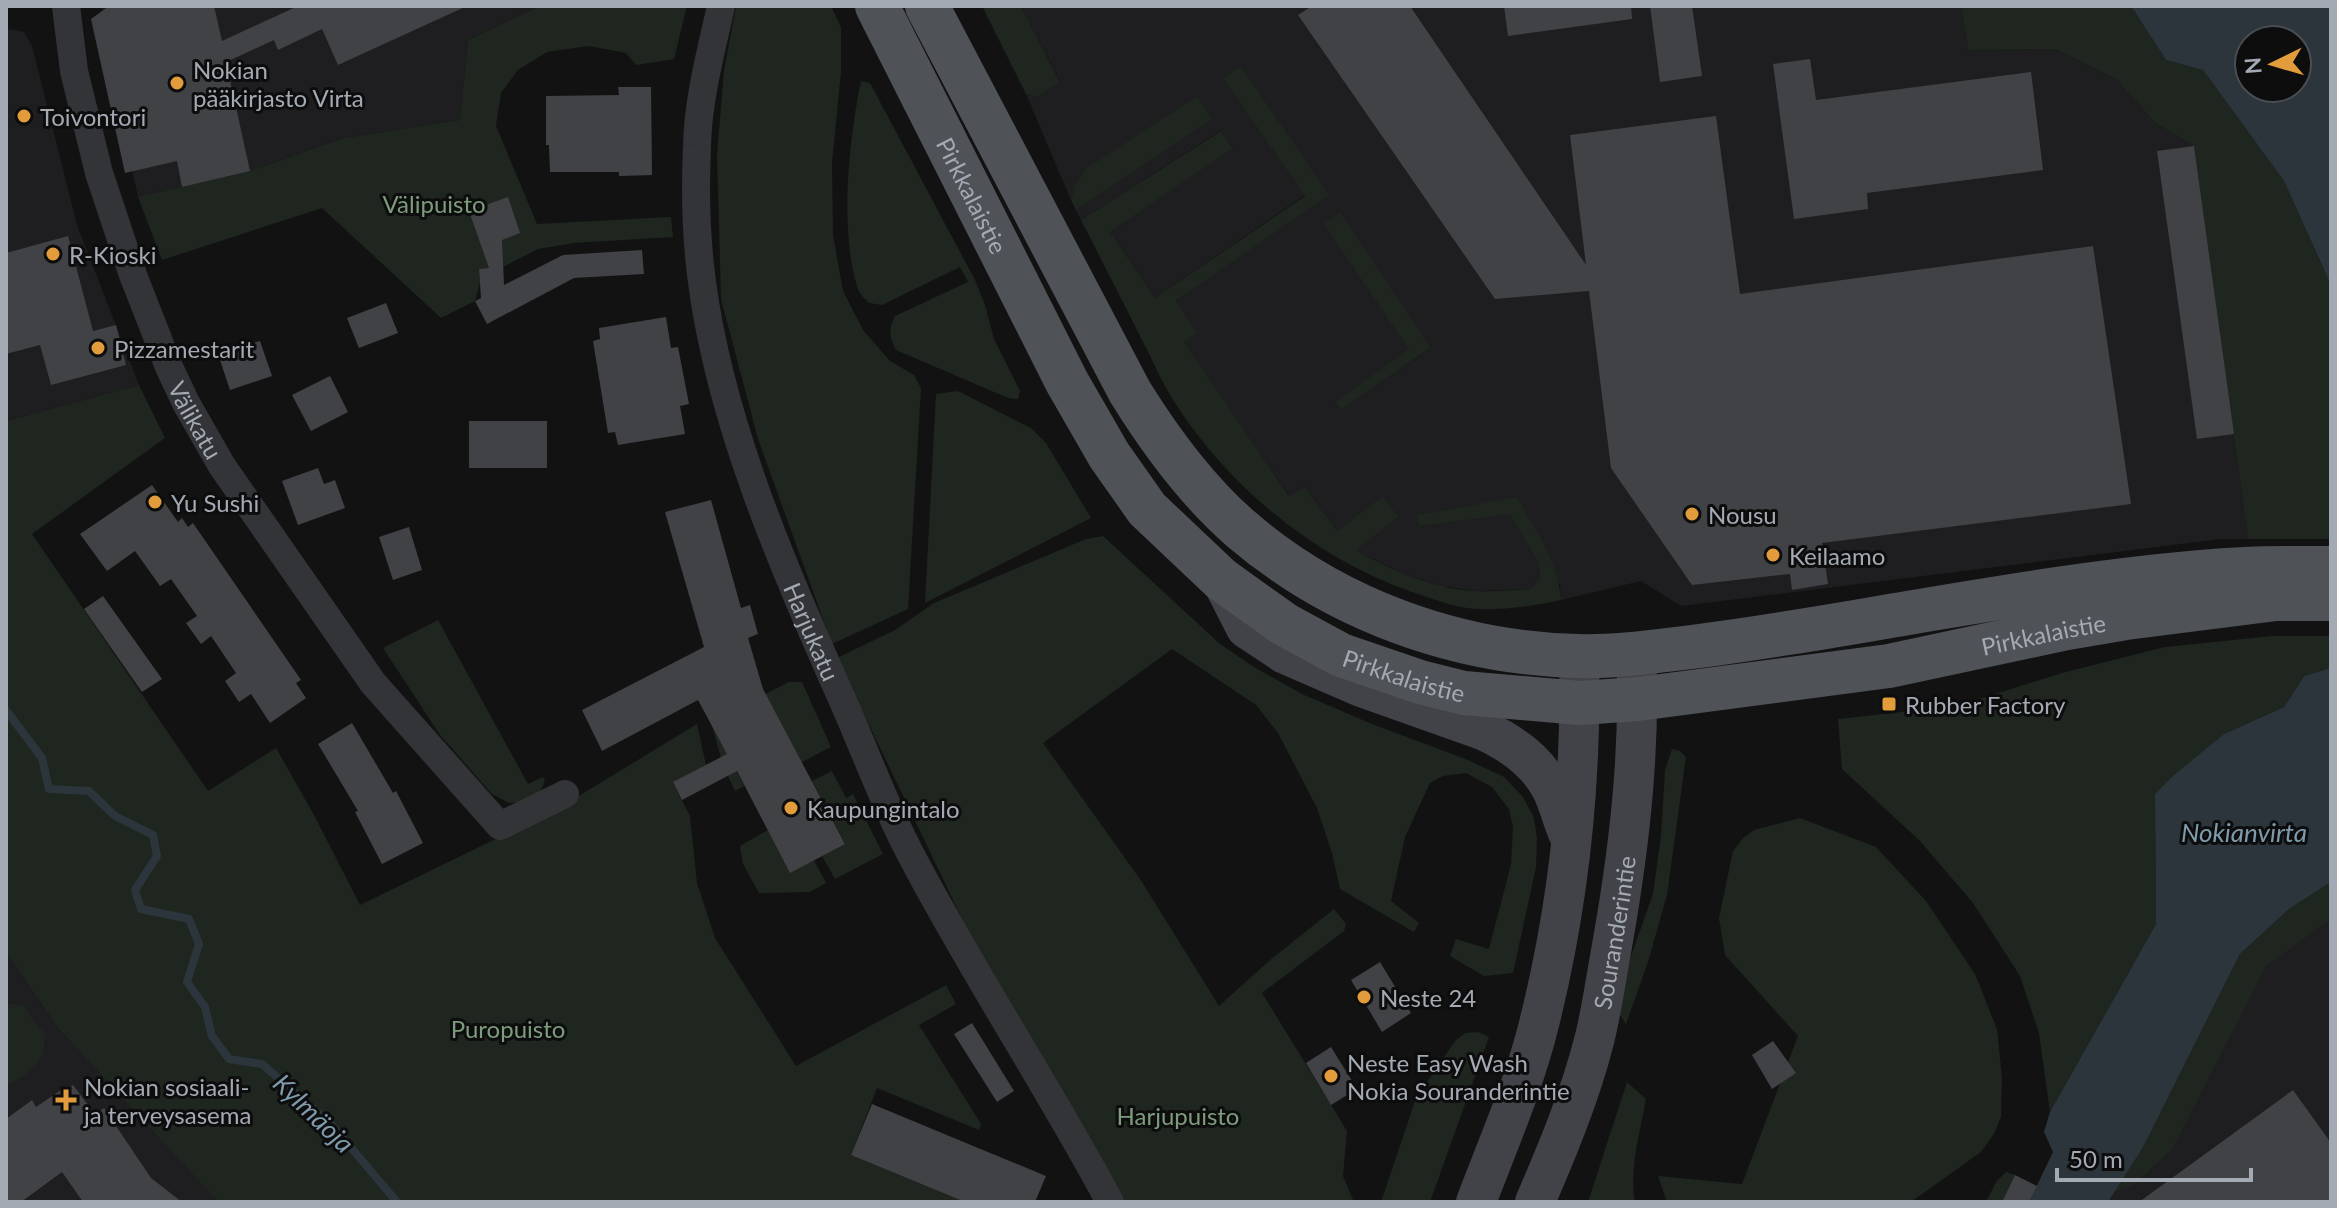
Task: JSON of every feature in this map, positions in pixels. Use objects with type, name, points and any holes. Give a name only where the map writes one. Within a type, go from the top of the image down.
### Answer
[{"type":"main road","name":"Pirkkalaistie","points":[[877,6],[1087,420],[1147,509],[1221,579],[1284,624],[1341,655],[1464,693],[1580,703],[1638,699],[1889,666],[2276,583]]},
{"type":"main road","name":"Pirkkalaistie","points":[[927,6],[1130,392],[1172,454],[1240,528],[1291,568],[1355,604],[1410,626],[1493,649],[1579,657],[1789,634],[2093,584],[2215,570],[2276,583]]},
{"type":"main road","points":[[2276,583],[2331,568]]},
{"type":"main road","points":[[2276,583],[2331,599]]},
{"type":"street","name":"Välikatu","points":[[66,6],[74,71],[104,188],[133,275],[169,367],[222,466],[373,683],[500,826],[565,794]]},
{"type":"street","name":"Harjukatu","points":[[721,6],[706,77],[697,144],[698,223],[702,281],[711,331],[724,390],[750,472],[811,629],[909,851],[1110,1202]]},
{"type":"street","points":[[1221,579],[1246,628],[1285,654],[1361,687],[1504,739],[1528,760],[1551,788],[1573,845]]},
{"type":"street","name":"Souranderintie","points":[[1535,1202],[1558,1148],[1594,1041],[1622,893],[1637,741],[1636,653]]},
{"type":"street","points":[[1476,1202],[1539,1026],[1567,889],[1573,845],[1580,703],[1579,657]]},
{"type":"shaded area","points":[[102,6],[540,6],[468,40],[460,120],[344,138],[250,171],[138,197],[103,37]]},
{"type":"shaded area","points":[[1021,6],[1961,6],[1968,50],[2055,49],[2116,79],[2155,123],[2194,146],[2248,539],[2221,539],[1681,606],[1641,581],[1561,600],[1560,585],[1513,498],[1420,526],[1510,513],[1539,563],[1540,579],[1530,589],[1476,591],[1440,586],[1406,575],[1355,550],[1383,497],[1337,531],[1305,487],[1290,497],[1183,342],[1176,301],[1328,195],[1241,66],[1224,79],[1305,195],[1155,298],[1110,232],[1233,147],[1220,131],[1081,220],[1076,210],[1211,118],[1197,96],[1075,185],[1071,200],[1026,94],[1037,97],[1060,81]],"holes":[[[1340,213],[1431,347],[1341,410],[1335,402],[1410,349]]]},
{"type":"shaded area","points":[[6,30],[24,32],[32,46],[77,225],[139,385],[6,421]]},
{"type":"shaded area","points":[[2331,882],[2331,1202],[2108,1202],[2142,1149],[2240,954]]},
{"type":"shaded area","name":"Nokian sosiaali- ja terveysasema","points":[[6,952],[58,1028],[219,1202],[6,1202]]},
{"type":"green space","name":"Välipuisto","points":[[540,6],[687,6],[674,59],[636,65],[626,53],[589,46],[547,52],[518,70],[501,93],[496,126],[537,224],[671,217],[673,237],[574,243],[538,249],[503,267],[479,269],[480,283],[475,301],[441,318],[322,208],[162,260],[138,197],[250,171],[344,138],[460,120],[468,40]]},
{"type":"green space","points":[[736,6],[831,6],[841,27],[841,72],[832,163],[833,235],[843,291],[863,330],[890,361],[914,375],[921,388],[908,609],[832,644],[758,439],[721,299],[717,154],[724,71]]},
{"type":"green space","points":[[982,6],[1021,6],[1060,82],[1037,97],[1026,94]]},
{"type":"green space","points":[[1961,6],[2131,6],[2166,60],[2203,70],[2284,181],[2331,285],[2331,539],[2248,539],[2194,146],[2155,123],[2116,79],[2055,49],[1968,50]]},
{"type":"green space","points":[[1241,66],[1329,195],[1176,301],[1197,332],[1184,342],[1289,496],[1305,487],[1337,531],[1383,496],[1398,517],[1356,550],[1398,571],[1443,586],[1481,591],[1530,589],[1540,579],[1539,563],[1510,514],[1420,526],[1417,521],[1418,515],[1518,499],[1551,560],[1561,600],[1508,608],[1461,607],[1381,580],[1346,562],[1280,519],[1250,493],[1197,435],[1171,396],[1081,220],[1221,131],[1233,148],[1110,232],[1155,298],[1305,196],[1223,78]]},
{"type":"green space","points":[[861,81],[870,83],[975,280],[994,339],[1020,391],[1018,399],[1008,398],[896,350],[890,329],[895,316],[968,282],[960,267],[882,305],[869,303],[859,291],[852,266],[847,214],[850,157]]},
{"type":"green space","points":[[1197,96],[1212,119],[1076,210],[1071,200],[1075,185],[1087,168]]},
{"type":"green space","points":[[1340,212],[1431,347],[1341,410],[1335,402],[1409,349],[1324,224]]},
{"type":"green space","name":"Puropuisto","points":[[139,385],[165,438],[32,534],[208,791],[276,748],[360,905],[559,808],[697,724],[706,765],[673,783],[690,816],[697,883],[715,938],[796,1066],[946,985],[956,1004],[919,1025],[981,1124],[979,1130],[877,1088],[851,1155],[965,1202],[219,1202],[58,1028],[6,952],[6,421]]},
{"type":"green space","points":[[958,391],[1031,428],[1046,443],[1091,518],[925,603],[936,394]]},
{"type":"green space","name":"Harjupuisto","points":[[1103,536],[1220,644],[1254,667],[1302,694],[1504,777],[1523,797],[1534,818],[1536,867],[1513,973],[1484,976],[1450,956],[1456,939],[1489,949],[1511,864],[1513,827],[1509,809],[1492,787],[1466,773],[1443,776],[1430,783],[1405,837],[1391,901],[1419,923],[1414,932],[1340,889],[1317,808],[1278,733],[1256,705],[1172,649],[1043,743],[1142,882],[1219,1006],[1334,909],[1346,924],[1344,931],[1262,993],[1347,1131],[1343,1176],[1354,1202],[1125,1202],[965,925],[837,658],[895,630],[934,603],[1086,539]]},
{"type":"green space","points":[[438,620],[528,784],[543,777],[545,781],[539,794],[522,802],[509,803],[492,794],[440,735],[383,648]]},
{"type":"green space","points":[[2272,636],[2331,636],[2331,668],[2304,676],[2284,707],[2224,734],[2155,794],[2156,924],[2050,1112],[2039,1033],[2020,976],[1973,903],[1920,841],[1842,769],[1838,719],[1957,706],[2062,673],[2165,647]]},
{"type":"green space","points":[[789,682],[802,682],[831,747],[802,762],[717,733],[744,786],[735,791],[723,766],[711,721]]},
{"type":"green space","points":[[1672,749],[1686,757],[1667,895],[1626,1024],[1619,1013],[1625,973],[1653,894],[1665,770]]},
{"type":"green space","points":[[832,771],[846,798],[853,794],[883,854],[835,879],[822,856],[845,843],[812,781]]},
{"type":"green space","points":[[1800,818],[1876,847],[1926,901],[1975,974],[1997,1029],[2002,1078],[2001,1117],[1981,1152],[1911,1202],[1667,1202],[1658,1176],[1742,1184],[1798,1036],[1725,955],[1719,918],[1733,851],[1743,838],[1754,830]]},
{"type":"green space","points":[[768,830],[790,872],[814,860],[826,883],[810,892],[759,893],[743,864],[740,846]]},
{"type":"green space","points":[[2331,882],[2331,919],[2266,966],[2173,1148],[2131,1187],[2115,1191],[2142,1149],[2240,954],[2289,909]]},
{"type":"green space","points":[[6,1004],[23,1005],[45,1035],[39,1062],[6,1086]]},
{"type":"green space","points":[[1478,1032],[1489,1037],[1430,1202],[1381,1202],[1416,1098],[1455,1041],[1465,1033]]},
{"type":"green space","points":[[1627,1082],[1646,1099],[1634,1163],[1635,1202],[1588,1202]]},
{"type":"green space","points":[[2006,1172],[2015,1175],[2002,1202],[1986,1202],[1996,1182]]},
{"type":"water","points":[[2131,6],[2331,6],[2331,285],[2284,181],[2203,70],[2166,60]]},
{"type":"water","name":"Nokianvirta","points":[[2331,668],[2331,882],[2289,909],[2240,954],[2142,1149],[2108,1202],[2029,1202],[2053,1152],[2044,1132],[2050,1112],[2156,924],[2155,794],[2224,734],[2284,707],[2304,676]]},
{"type":"building","points":[[109,6],[214,6],[222,41],[298,6],[467,6],[338,65],[322,29],[278,50],[274,40],[226,62],[250,171],[182,187],[177,161],[125,173],[91,19]]},
{"type":"building","points":[[1312,6],[1410,6],[1586,265],[1570,135],[1716,116],[1740,294],[2093,246],[2131,504],[1822,543],[1828,584],[1792,590],[1790,574],[1692,585],[1611,468],[1589,291],[1495,299],[1298,15]]},
{"type":"building","points":[[1504,6],[1631,6],[1632,19],[1508,36]]},
{"type":"building","points":[[1650,6],[1692,6],[1702,76],[1660,82]]},
{"type":"building","points":[[1810,59],[1816,100],[2031,72],[2043,170],[1867,193],[1868,209],[1794,219],[1773,64]]},
{"type":"building","points":[[618,87],[651,87],[652,175],[550,172],[549,145],[546,145],[546,96],[619,95]]},
{"type":"building","points":[[2194,146],[2234,434],[2197,439],[2157,151]]},
{"type":"building","points":[[508,197],[520,233],[502,240],[504,285],[563,255],[642,250],[644,274],[574,278],[487,324],[475,301],[481,298],[479,269],[489,268],[469,211]]},
{"type":"building","points":[[68,236],[93,331],[116,325],[126,365],[51,385],[40,345],[6,354],[6,253]]},
{"type":"building","points":[[386,303],[398,333],[359,348],[347,318]]},
{"type":"building","points":[[666,317],[671,348],[678,347],[689,404],[680,406],[685,434],[618,445],[615,432],[608,433],[593,341],[600,339],[599,328]]},
{"type":"building","points":[[260,341],[272,376],[230,390],[218,354]]},
{"type":"building","points":[[330,376],[348,412],[311,431],[292,395]]},
{"type":"building","points":[[469,421],[547,421],[547,468],[469,468]]},
{"type":"building","points":[[318,468],[324,484],[335,480],[345,508],[298,525],[282,481]]},
{"type":"building","points":[[152,485],[178,522],[182,518],[188,527],[193,523],[301,680],[296,683],[306,698],[270,723],[251,694],[239,702],[225,681],[236,673],[211,636],[201,644],[186,623],[197,616],[171,579],[160,586],[135,551],[107,571],[80,534]]},
{"type":"building","points":[[711,500],[741,608],[750,605],[758,634],[748,638],[763,689],[845,844],[790,873],[737,771],[682,800],[673,782],[727,754],[698,700],[602,751],[582,710],[704,647],[665,512]]},
{"type":"building","points":[[409,527],[422,570],[393,580],[379,537]]},
{"type":"building","points":[[103,596],[162,679],[142,692],[84,609]]},
{"type":"building","points":[[352,723],[393,793],[396,791],[423,843],[382,864],[355,812],[358,811],[318,744]]},
{"type":"building","points":[[1380,962],[1411,1013],[1382,1032],[1351,980]]},
{"type":"building","points":[[972,1023],[1014,1091],[997,1102],[954,1034]]},
{"type":"building","points":[[1773,1041],[1796,1073],[1772,1089],[1752,1055]]},
{"type":"building","name":"Neste Easy Wash Nokia Souranderintie","points":[[1331,1047],[1357,1089],[1331,1105],[1306,1063]]},
{"type":"building","points":[[73,1085],[95,1114],[104,1108],[151,1178],[182,1202],[83,1202],[62,1172],[21,1202],[6,1202],[6,1119],[32,1100],[36,1107]]},
{"type":"building","points":[[2293,1090],[2331,1143],[2331,1202],[2139,1202]]},
{"type":"building","points":[[872,1104],[1046,1176],[1035,1202],[965,1202],[851,1155]]},
{"type":"building","points":[[2015,1175],[2037,1186],[2029,1202],[2002,1202]]},
{"type":"waterway","name":"Kylmäoja","points":[[6,710],[42,758],[49,789],[89,791],[115,816],[153,835],[157,856],[135,890],[141,909],[189,919],[199,944],[187,982],[205,1007],[212,1036],[229,1059],[262,1064],[331,1124],[397,1202]]},
{"type":"place","name":"Nokian pääkirjasto Virta","points":[[177,83]]},
{"type":"place","name":"Toivontori","points":[[24,116]]},
{"type":"place","name":"R-Kioski","points":[[53,254]]},
{"type":"place","name":"Pizzamestarit","points":[[98,348]]},
{"type":"place","name":"Yu Sushi","points":[[155,502]]},
{"type":"place","name":"Nousu","points":[[1692,514]]},
{"type":"place","name":"Keilaamo","points":[[1773,555]]},
{"type":"place","name":"Rubber Factory","points":[[1889,704]]},
{"type":"place","name":"Kaupungintalo","points":[[791,808]]},
{"type":"place","name":"Neste 24","points":[[1364,997]]},
{"type":"place","name":"Neste Easy Wash Nokia Souranderintie","points":[[1331,1076]]},
{"type":"place","name":"Nokian sosiaali- ja terveysasema","points":[[66,1100]]}]
